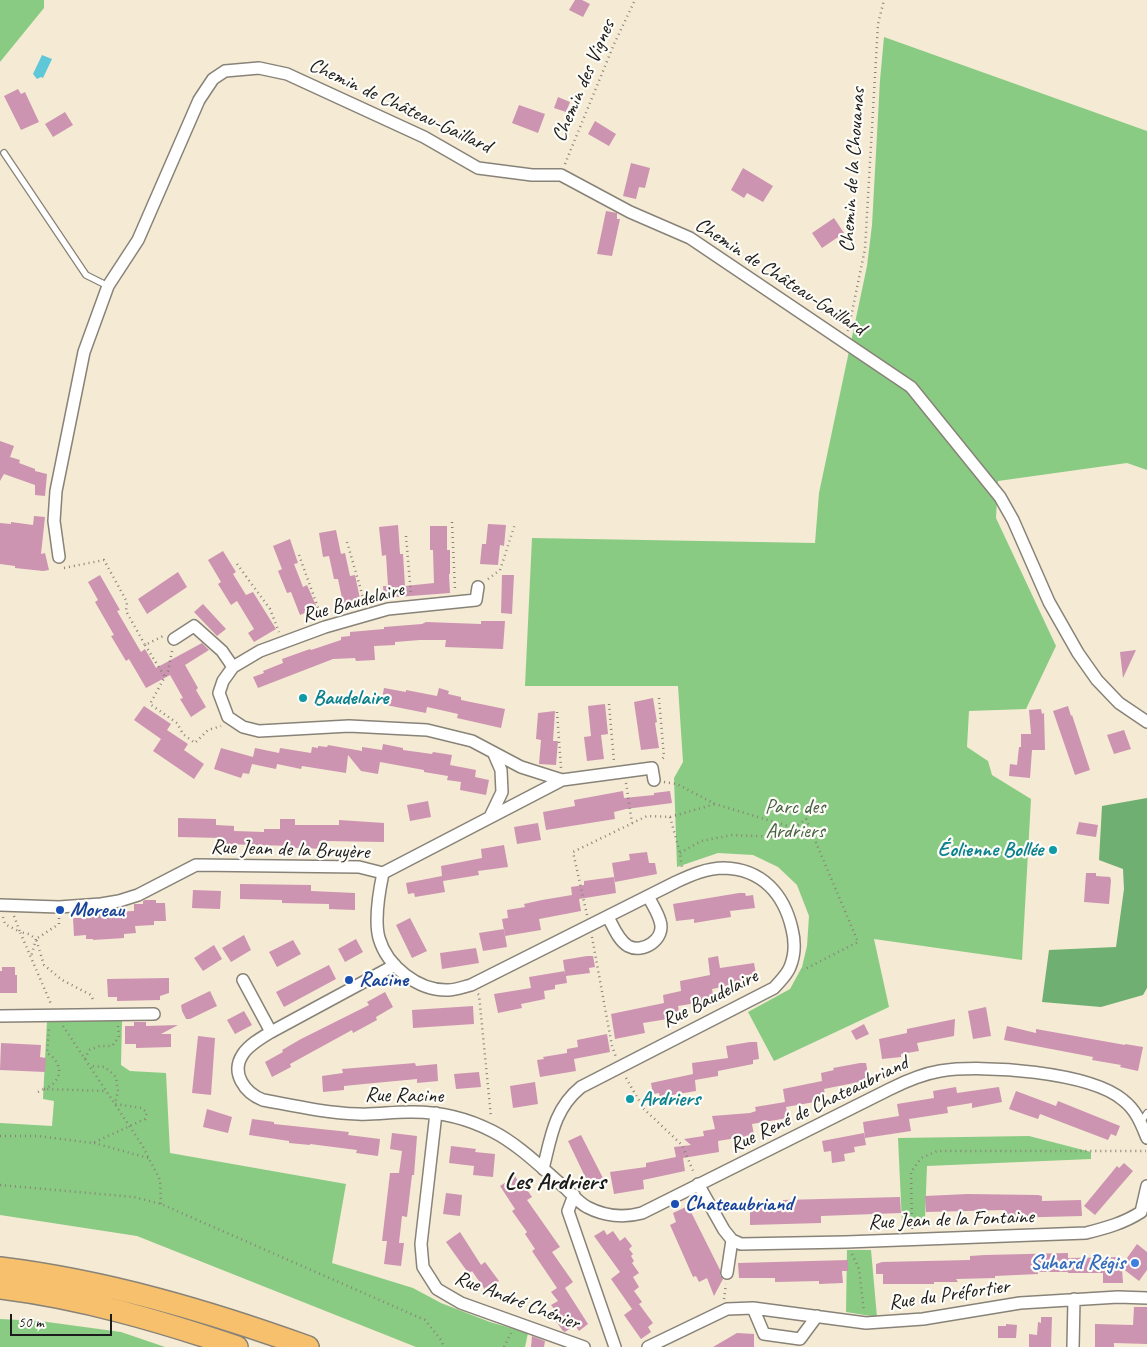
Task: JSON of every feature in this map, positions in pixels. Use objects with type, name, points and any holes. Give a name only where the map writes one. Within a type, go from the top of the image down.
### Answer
[{"type":"highway","points":[[0,1268],[111,1287],[190,1308],[308,1347]]},
{"type":"highway","points":[[0,1288],[62,1298],[104,1308],[189,1331],[237,1347]]},
{"type":"street","name":"Chemin de Château-Gaillard","points":[[58,557],[54,521],[56,491],[84,352],[108,286],[138,240],[199,100],[213,79],[225,72],[259,68],[287,74],[424,137],[478,168],[532,175],[561,175],[630,212],[690,238],[911,387],[1000,497],[1013,520],[1049,602],[1078,653],[1097,680],[1120,703],[1147,722]]},
{"type":"street","name":"Rue Baudelaire","points":[[234,721],[228,717],[219,693],[222,682],[233,667],[260,651],[325,627],[388,609],[476,600],[478,587]]},
{"type":"street","points":[[174,639],[194,626],[222,651],[233,667]]},
{"type":"street","points":[[234,721],[243,727],[258,731],[349,726],[427,730],[472,741],[522,767],[562,780]]},
{"type":"street","points":[[490,817],[502,792],[501,770],[494,754]]},
{"type":"street","points":[[384,873],[562,780],[652,768],[654,780]]},
{"type":"street","name":"Rue Jean de la Bruyère","points":[[59,907],[119,901],[138,895],[196,865],[359,867],[384,873]]},
{"type":"street","name":"Rue Baudelaire","points":[[384,873],[377,918],[379,937],[386,954],[395,965],[420,984],[440,990],[457,989],[470,985],[683,879],[708,870],[723,868],[760,878],[776,892],[783,902],[790,919],[794,950],[790,967],[780,982],[774,988],[744,1004],[596,1078],[570,1096],[560,1110],[543,1169]]},
{"type":"street","points":[[608,917],[620,939],[626,945],[633,948],[651,945],[656,941],[661,932],[661,922],[648,896]]},
{"type":"street","points":[[3,907],[59,907]]},
{"type":"street","name":"Rue Racine","points":[[395,965],[270,1032],[243,1053],[238,1063],[239,1075],[246,1090],[254,1097],[345,1114],[407,1112],[447,1114],[493,1131],[543,1169],[574,1196]]},
{"type":"street","points":[[243,980],[270,1032]]},
{"type":"street","points":[[0,1016],[154,1014]]},
{"type":"street","name":"Rue René de Chateaubriand","points":[[574,1196],[585,1206],[599,1212],[629,1216],[642,1213],[890,1089],[920,1076],[941,1071],[985,1068],[1020,1070],[1081,1081],[1122,1098],[1144,1117],[1147,1138]]},
{"type":"street","name":"Rue André Chénier","points":[[436,1113],[421,1244],[423,1267],[437,1289],[461,1303],[584,1347]]},
{"type":"street","points":[[698,1184],[724,1230],[732,1240],[727,1273]]},
{"type":"street","name":"Rue Jean de la Fontaine","points":[[732,1240],[741,1244],[846,1242],[1086,1233],[1108,1228],[1144,1214],[1147,1186]]},
{"type":"street","points":[[574,1196],[568,1211],[615,1347]]},
{"type":"street","name":"Rue du Préfortier","points":[[648,1347],[727,1309],[753,1308],[866,1323],[923,1319],[1020,1303],[1118,1297],[1147,1298]]},
{"type":"street","points":[[1073,1347],[1074,1300]]},
{"type":"street","points":[[753,1308],[764,1334],[800,1339],[817,1316]]},
{"type":"lane","points":[[4,153],[86,275],[108,286]]},
{"type":"path","name":"Chemin des Vignes","points":[[561,175],[614,44],[635,0]]},
{"type":"path","name":"Chemin de la Chouanas","points":[[846,342],[865,249],[878,24],[884,0]]},
{"type":"path","points":[[452,522],[455,602]]},
{"type":"path","points":[[478,587],[500,570],[516,524]]},
{"type":"path","points":[[406,536],[412,606]]},
{"type":"path","points":[[347,542],[368,615]]},
{"type":"path","points":[[299,555],[325,627]]},
{"type":"path","points":[[58,557],[62,569],[104,560],[127,602],[126,611],[165,677]]},
{"type":"path","points":[[237,564],[270,609],[283,642]]},
{"type":"path","points":[[145,645],[167,634],[174,639],[168,671],[150,704],[177,723],[183,734],[195,743],[208,730],[234,721]]},
{"type":"path","points":[[652,768],[664,757],[659,698]]},
{"type":"path","points":[[609,704],[620,771],[632,823]]},
{"type":"path","points":[[557,712],[562,780]]},
{"type":"path","points":[[654,780],[677,784],[715,804],[794,828]]},
{"type":"path","points":[[698,1184],[682,1145],[644,1109],[620,1067],[612,1046],[590,926],[572,852],[647,816],[670,817],[715,804]]},
{"type":"path","points":[[670,817],[680,853],[683,879]]},
{"type":"path","points":[[680,853],[701,841],[732,835],[777,837],[806,819],[858,942],[780,982]]},
{"type":"path","points":[[3,907],[20,932],[53,1015],[130,1126],[160,1180],[161,1204]]},
{"type":"path","points":[[3,907],[5,924],[36,939],[44,965],[62,980],[91,995],[100,1015]]},
{"type":"path","points":[[31,957],[36,939],[59,924],[59,907]]},
{"type":"path","points":[[470,985],[479,995],[493,1131]]},
{"type":"path","points":[[85,1059],[89,1050],[100,1046],[112,1046],[119,1037],[117,1014]]},
{"type":"path","points":[[38,1092],[53,1086],[58,1078],[59,1067],[54,1057],[47,1053],[53,1015]]},
{"type":"path","points":[[90,1066],[105,1067],[116,1077],[118,1091],[115,1104]]},
{"type":"path","points":[[44,1090],[106,1091]]},
{"type":"path","points":[[92,1143],[144,1119],[147,1113],[142,1108],[123,1107],[115,1104]]},
{"type":"path","points":[[0,1136],[38,1136],[92,1143],[148,1158]]},
{"type":"path","points":[[912,1240],[911,1172],[921,1158],[938,1151],[1147,1151]]},
{"type":"path","points":[[0,1185],[134,1197],[161,1204],[425,1320],[441,1340],[444,1347]]},
{"type":"path","points":[[846,1242],[859,1269],[866,1323]]},
{"type":"path","points":[[727,1273],[723,1300],[727,1309]]},
{"type":"green space","points":[[0,0],[44,0],[44,8],[0,62]]},
{"type":"green space","name":"Parc des Ardriers","points":[[884,37],[1147,131],[1147,470],[1127,463],[998,481],[996,518],[1056,646],[1026,709],[969,711],[967,747],[988,761],[992,775],[1031,799],[1022,960],[874,939],[889,1007],[774,1061],[748,1012],[790,989],[802,967],[807,946],[809,916],[797,885],[778,867],[753,855],[718,853],[677,867],[674,778],[683,762],[678,686],[525,686],[532,538],[815,543],[819,493],[867,266],[872,225]]},
{"type":"green space","points":[[1147,798],[1147,988],[1143,995],[1101,1007],[1042,1002],[1049,950],[1116,947],[1124,889],[1123,869],[1099,860],[1102,806]]},
{"type":"green space","points":[[47,1021],[122,1021],[121,1065],[130,1071],[166,1073],[170,1153],[346,1184],[332,1263],[413,1288],[441,1303],[490,1322],[528,1333],[525,1347],[416,1347],[137,1236],[0,1215],[0,1123],[52,1126],[54,1101],[43,1099]]},
{"type":"green space","points":[[1029,1136],[1091,1152],[1091,1159],[927,1166],[925,1218],[902,1223],[898,1138]]},
{"type":"green space","points":[[847,1250],[871,1250],[877,1317],[846,1312]]},
{"type":"green space","points":[[0,1319],[40,1321],[121,1332],[165,1347],[0,1347]]},
{"type":"water","points":[[42,55],[52,59],[43,78],[37,79],[33,74]]},
{"type":"building","points":[[575,0],[582,0],[590,4],[583,17],[569,10]]},
{"type":"building","points":[[18,89],[21,94],[25,92],[39,122],[21,130],[4,96]]},
{"type":"building","points":[[558,97],[570,102],[566,112],[554,108]]},
{"type":"building","points":[[519,105],[545,114],[538,133],[512,123]]},
{"type":"building","points":[[65,112],[73,125],[53,137],[45,124]]},
{"type":"building","points":[[595,121],[616,134],[609,146],[588,134]]},
{"type":"building","points":[[631,163],[650,168],[645,188],[639,187],[636,199],[623,196]]},
{"type":"building","points":[[743,168],[773,186],[763,202],[747,193],[744,198],[731,190]]},
{"type":"building","points":[[606,211],[617,213],[617,219],[620,219],[612,256],[597,254]]},
{"type":"building","points":[[834,218],[844,233],[822,248],[812,233]]},
{"type":"building","points":[[0,441],[14,446],[10,457],[20,460],[19,463],[35,469],[35,471],[47,474],[45,496],[35,495],[35,485],[4,474],[0,481]]},
{"type":"building","points":[[34,516],[45,517],[41,554],[45,553],[49,570],[15,568],[15,566],[0,564],[0,523],[11,524],[11,522],[33,525]]},
{"type":"building","points":[[488,524],[506,525],[504,546],[500,545],[498,565],[480,564],[482,544],[486,544]]},
{"type":"building","points":[[398,525],[400,554],[403,554],[405,586],[434,583],[433,550],[430,550],[430,526],[447,526],[447,550],[450,550],[450,593],[384,598],[383,586],[388,586],[386,555],[382,556],[379,527]]},
{"type":"building","points":[[336,530],[341,554],[345,553],[350,576],[355,575],[360,599],[343,603],[338,579],[334,579],[329,556],[323,557],[319,533]]},
{"type":"building","points":[[290,539],[298,563],[294,564],[303,587],[307,585],[317,608],[300,615],[291,592],[287,593],[278,571],[282,569],[273,546]]},
{"type":"building","points":[[223,551],[236,572],[233,574],[246,595],[253,592],[276,629],[254,642],[248,633],[254,629],[237,601],[231,605],[218,584],[221,582],[208,560]]},
{"type":"building","points":[[178,572],[187,587],[147,614],[138,599]]},
{"type":"building","points":[[100,575],[120,610],[117,611],[141,652],[145,649],[156,668],[202,643],[209,650],[185,665],[206,707],[191,717],[180,699],[183,698],[170,675],[146,688],[129,659],[126,661],[111,636],[114,635],[95,602],[98,600],[88,582]]},
{"type":"building","points":[[502,575],[514,575],[512,614],[501,613]]},
{"type":"building","points":[[203,604],[226,629],[217,636],[194,612]]},
{"type":"building","points":[[481,621],[505,621],[503,649],[445,647],[446,640],[395,642],[395,645],[374,646],[375,660],[356,661],[355,658],[333,659],[258,688],[253,677],[283,663],[282,659],[341,640],[341,637],[350,636],[350,632],[426,622],[481,624]]},
{"type":"building","points":[[1136,650],[1123,678],[1120,652]]},
{"type":"building","points":[[384,688],[437,696],[439,688],[449,691],[448,694],[461,697],[461,700],[505,709],[501,728],[457,718],[458,714],[427,707],[426,713],[381,704]]},
{"type":"building","points":[[653,698],[659,748],[641,750],[634,702]]},
{"type":"building","points":[[605,704],[608,734],[601,735],[604,759],[587,761],[584,737],[591,736],[588,706]]},
{"type":"building","points":[[144,706],[171,724],[167,730],[188,744],[184,750],[204,764],[194,779],[153,751],[161,739],[134,720]]},
{"type":"building","points":[[1068,706],[1090,770],[1075,775],[1053,711]]},
{"type":"building","points":[[1041,709],[1042,714],[1044,713],[1045,750],[1032,750],[1030,778],[1009,776],[1010,764],[1017,765],[1019,747],[1021,747],[1021,734],[1031,734],[1029,710]]},
{"type":"building","points":[[555,711],[553,741],[558,741],[556,765],[539,764],[541,740],[536,739],[538,713]]},
{"type":"building","points":[[1124,730],[1131,749],[1114,754],[1107,735]]},
{"type":"building","points":[[383,744],[403,748],[403,750],[452,755],[450,765],[476,770],[475,777],[489,780],[486,795],[460,790],[461,782],[447,780],[448,776],[424,772],[424,770],[380,762],[378,774],[361,771],[348,755],[346,773],[302,766],[301,769],[277,764],[276,769],[252,764],[249,774],[243,773],[241,778],[214,769],[221,748],[253,757],[255,748],[279,753],[280,748],[311,753],[312,747],[318,748],[318,746],[327,747],[328,745],[362,751],[362,747],[382,750]]},
{"type":"building","points":[[623,791],[624,798],[654,795],[654,793],[670,791],[672,803],[626,809],[614,812],[615,819],[546,830],[543,812],[575,806],[574,800]]},
{"type":"building","points":[[428,801],[431,817],[410,821],[407,805]]},
{"type":"building","points":[[178,818],[216,819],[216,825],[234,826],[234,831],[264,832],[264,829],[280,829],[280,819],[295,819],[295,825],[339,825],[339,820],[384,823],[384,842],[326,841],[326,849],[221,844],[222,838],[178,837]]},
{"type":"building","points":[[1079,822],[1098,825],[1096,837],[1076,834]]},
{"type":"building","points":[[538,823],[541,840],[517,844],[514,827]]},
{"type":"building","points":[[504,845],[508,867],[478,871],[479,875],[443,881],[445,892],[415,897],[414,893],[408,894],[406,883],[442,876],[441,866],[482,858],[481,849]]},
{"type":"building","points":[[647,852],[649,863],[655,863],[657,874],[615,882],[612,863],[630,860],[629,854]]},
{"type":"building","points":[[1086,873],[1096,873],[1096,876],[1110,877],[1109,904],[1084,902]]},
{"type":"building","points":[[614,877],[616,893],[579,899],[581,911],[539,919],[541,930],[505,936],[502,919],[508,918],[507,910],[525,907],[524,904],[572,895],[571,887],[584,885],[584,881]]},
{"type":"building","points":[[240,884],[311,885],[311,891],[355,893],[355,910],[329,909],[329,904],[282,903],[282,900],[240,899]]},
{"type":"building","points":[[193,890],[221,891],[220,909],[192,908]]},
{"type":"building","points":[[745,893],[746,896],[753,895],[755,908],[730,911],[731,917],[694,923],[694,919],[676,921],[673,904]]},
{"type":"building","points":[[145,900],[156,900],[156,903],[165,903],[166,921],[154,921],[154,925],[135,926],[136,933],[124,934],[124,938],[93,940],[86,939],[86,935],[74,936],[73,918],[82,918],[82,913],[134,911],[134,904],[143,904]]},
{"type":"building","points":[[410,918],[427,951],[412,958],[396,925]]},
{"type":"building","points":[[504,929],[507,947],[483,951],[479,933]]},
{"type":"building","points":[[244,935],[251,950],[231,962],[222,948]]},
{"type":"building","points":[[356,939],[363,952],[345,962],[338,949]]},
{"type":"building","points":[[293,940],[301,954],[277,967],[269,952]]},
{"type":"building","points":[[214,945],[222,959],[203,971],[194,958]]},
{"type":"building","points":[[476,948],[479,963],[442,969],[440,953]]},
{"type":"building","points":[[593,956],[595,967],[589,968],[590,973],[566,976],[567,983],[555,985],[555,989],[544,991],[545,999],[521,1004],[522,1008],[498,1013],[494,994],[531,988],[529,977],[565,971],[563,960]]},
{"type":"building","points":[[718,956],[720,968],[754,963],[757,980],[712,989],[714,1000],[678,1006],[680,1017],[643,1023],[645,1033],[615,1039],[611,1014],[664,1003],[663,995],[681,991],[680,981],[710,975],[708,958]]},
{"type":"building","points":[[329,965],[336,979],[284,1007],[276,992]]},
{"type":"building","points":[[2,967],[15,967],[17,993],[0,993],[0,971],[2,971]]},
{"type":"building","points":[[169,978],[169,993],[160,996],[160,1000],[117,1001],[117,997],[108,997],[107,979]]},
{"type":"building","points":[[210,991],[217,1006],[190,1019],[186,1019],[181,1005]]},
{"type":"building","points":[[385,992],[393,1007],[376,1017],[377,1020],[353,1033],[352,1030],[290,1064],[291,1067],[272,1077],[265,1062],[301,1039],[369,1005],[367,1002]]},
{"type":"building","points":[[473,1006],[474,1024],[413,1028],[412,1010]]},
{"type":"building","points":[[986,1007],[991,1036],[973,1039],[968,1011]]},
{"type":"building","points":[[244,1011],[252,1025],[235,1034],[227,1020]]},
{"type":"building","points":[[955,1019],[954,1036],[917,1043],[919,1051],[901,1054],[901,1057],[882,1059],[879,1039],[907,1033],[907,1029]]},
{"type":"building","points":[[134,1022],[146,1022],[146,1026],[178,1025],[161,1034],[171,1034],[171,1047],[136,1048],[136,1044],[125,1044],[125,1026],[134,1026]]},
{"type":"building","points":[[864,1024],[869,1034],[856,1040],[851,1031]]},
{"type":"building","points":[[1007,1026],[1036,1033],[1036,1029],[1143,1047],[1138,1071],[1120,1067],[1121,1065],[1092,1060],[1093,1057],[1004,1040]]},
{"type":"building","points":[[607,1034],[610,1052],[574,1059],[576,1071],[540,1077],[537,1060],[544,1059],[543,1057],[567,1053],[567,1049],[578,1047],[577,1040]]},
{"type":"building","points":[[198,1036],[215,1038],[211,1095],[192,1093]]},
{"type":"building","points":[[757,1042],[759,1059],[753,1060],[753,1064],[718,1071],[718,1076],[695,1080],[696,1091],[660,1097],[659,1093],[653,1094],[651,1083],[693,1074],[692,1063],[728,1058],[726,1046]]},
{"type":"building","points":[[1,1043],[41,1045],[40,1057],[46,1058],[45,1072],[0,1070]]},
{"type":"building","points":[[415,1063],[416,1066],[437,1064],[438,1081],[417,1083],[417,1079],[364,1084],[344,1086],[344,1090],[323,1092],[322,1076],[343,1073],[342,1069]]},
{"type":"building","points":[[866,1063],[869,1080],[824,1089],[826,1100],[786,1107],[788,1118],[752,1124],[754,1135],[718,1141],[719,1152],[683,1158],[685,1171],[643,1180],[644,1189],[614,1194],[610,1172],[646,1167],[646,1163],[676,1157],[674,1147],[691,1145],[684,1139],[704,1136],[703,1131],[715,1129],[712,1116],[750,1113],[756,1111],[755,1107],[785,1102],[783,1089],[822,1081],[821,1073],[834,1070],[833,1068]]},
{"type":"building","points":[[479,1072],[481,1087],[456,1089],[454,1074]]},
{"type":"building","points":[[535,1082],[538,1104],[513,1108],[510,1086]]},
{"type":"building","points":[[956,1087],[957,1093],[999,1087],[1002,1102],[972,1108],[972,1103],[947,1107],[948,1113],[909,1119],[911,1131],[865,1138],[863,1122],[899,1116],[897,1104],[934,1098],[933,1091]]},
{"type":"building","points":[[1016,1091],[1056,1106],[1058,1101],[1120,1126],[1116,1136],[1111,1134],[1108,1140],[1040,1114],[1038,1119],[1009,1109]]},
{"type":"building","points":[[207,1109],[232,1117],[228,1133],[203,1127]]},
{"type":"building","points":[[252,1119],[274,1122],[274,1124],[349,1132],[348,1135],[380,1139],[378,1156],[356,1153],[357,1150],[289,1143],[289,1141],[249,1135]]},
{"type":"building","points":[[392,1133],[417,1136],[414,1175],[412,1175],[407,1217],[402,1216],[399,1243],[404,1243],[401,1266],[384,1264],[387,1241],[382,1241],[390,1173],[399,1173],[402,1151],[390,1149]]},
{"type":"building","points":[[864,1133],[866,1145],[854,1147],[855,1152],[844,1154],[845,1161],[832,1163],[831,1151],[824,1152],[822,1141]]},
{"type":"building","points":[[581,1135],[604,1180],[590,1187],[568,1141]]},
{"type":"building","points":[[451,1146],[476,1149],[475,1152],[495,1154],[493,1177],[473,1175],[474,1166],[449,1163]]},
{"type":"building","points":[[1124,1163],[1133,1171],[1095,1215],[1084,1206],[1117,1166],[1119,1168]]},
{"type":"building","points":[[515,1176],[519,1183],[521,1181],[532,1197],[527,1200],[560,1247],[552,1252],[573,1282],[565,1288],[588,1324],[579,1331],[575,1325],[565,1332],[563,1331],[550,1313],[555,1310],[551,1305],[558,1301],[551,1292],[557,1288],[532,1251],[535,1249],[525,1234],[527,1232],[512,1211],[515,1209],[500,1186]]},
{"type":"building","points":[[446,1193],[462,1195],[460,1216],[443,1214]]},
{"type":"building","points":[[967,1194],[1038,1195],[1042,1196],[1042,1201],[1081,1200],[1082,1216],[1005,1218],[1005,1210],[926,1212],[925,1196]]},
{"type":"building","points":[[900,1197],[901,1213],[821,1216],[821,1223],[750,1225],[750,1208],[783,1206],[783,1200]]},
{"type":"building","points":[[688,1206],[723,1279],[714,1296],[707,1278],[699,1282],[696,1276],[693,1277],[670,1225],[676,1222],[673,1213]]},
{"type":"building","points":[[604,1230],[607,1235],[613,1231],[620,1241],[625,1237],[632,1246],[629,1249],[633,1254],[631,1256],[634,1261],[632,1263],[639,1273],[633,1277],[639,1287],[634,1291],[642,1302],[632,1309],[611,1279],[620,1272],[594,1236]]},
{"type":"building","points":[[460,1232],[481,1265],[485,1262],[499,1281],[486,1291],[472,1271],[469,1274],[446,1242]]},
{"type":"building","points":[[1137,1244],[1147,1252],[1147,1270],[1139,1281],[1122,1268],[1123,1283],[1103,1283],[1103,1273],[1038,1272],[1038,1274],[995,1276],[995,1278],[956,1279],[958,1282],[934,1282],[934,1284],[883,1284],[883,1274],[876,1274],[876,1264],[882,1262],[970,1260],[970,1256],[985,1255],[1068,1253],[1068,1258],[1122,1257],[1122,1265]]},
{"type":"building","points":[[848,1260],[848,1271],[842,1271],[843,1283],[819,1284],[819,1281],[775,1282],[775,1278],[739,1278],[738,1263]]},
{"type":"building","points":[[639,1304],[653,1323],[648,1327],[651,1332],[641,1339],[624,1315]]},
{"type":"building","points":[[1134,1307],[1147,1307],[1147,1344],[1114,1343],[1114,1347],[1095,1347],[1095,1324],[1133,1325]]},
{"type":"building","points":[[1041,1317],[1052,1317],[1051,1347],[1029,1347],[1029,1334],[1037,1335],[1038,1322],[1041,1323]]},
{"type":"building","points":[[1006,1324],[1017,1325],[1016,1338],[998,1338],[998,1326],[1006,1326]]},
{"type":"building","points":[[737,1333],[754,1334],[754,1347],[713,1347]]},
{"type":"building","points":[[532,1336],[545,1341],[544,1347],[531,1347]]},
{"type":"place","name":"Baudelaire","points":[[303,698]]},
{"type":"place","name":"Éolienne Bollée","points":[[1053,850]]},
{"type":"place","name":"Moreau","points":[[60,910]]},
{"type":"place","name":"Racine","points":[[349,980]]},
{"type":"place","name":"Ardriers","points":[[630,1099]]},
{"type":"place","name":"Chateaubriand","points":[[675,1204]]},
{"type":"place","name":"Suhard Régis","points":[[1135,1263]]},
{"type":"district","name":"Les Ardriers","points":[[555,1183]]}]
